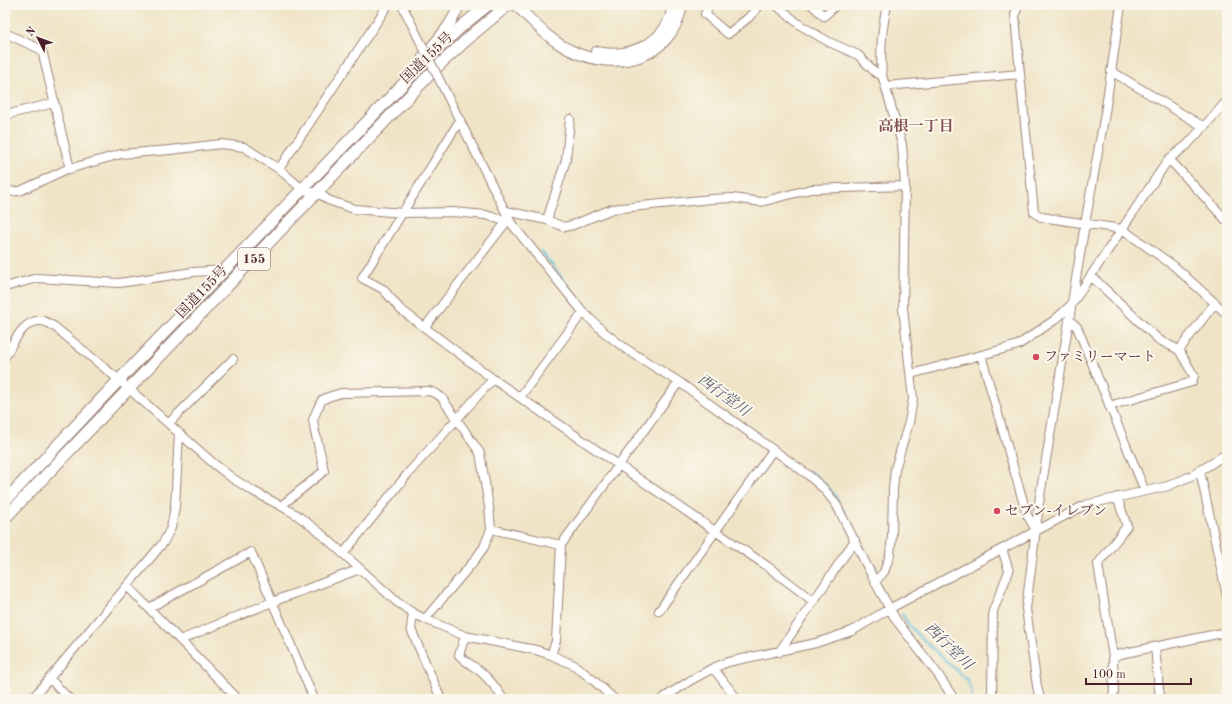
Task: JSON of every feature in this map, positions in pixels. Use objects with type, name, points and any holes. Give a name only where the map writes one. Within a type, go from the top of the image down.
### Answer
[{"type":"highway","name":"国道155号","points":[[5,501],[431,55],[463,25],[488,5]]},
{"type":"highway","name":"国道155号","points":[[5,518],[437,67],[508,5]]},
{"type":"main road","points":[[371,117],[447,30],[459,5]]},
{"type":"main road","points":[[516,5],[569,50],[590,58],[616,61],[633,59],[648,54],[655,49],[673,30],[682,5]]},
{"type":"main road","points":[[525,5],[544,23],[552,35],[587,50],[609,54],[632,51],[651,43],[662,32],[669,20],[673,5]]},
{"type":"street","points":[[279,170],[388,5]]},
{"type":"street","points":[[402,5],[506,211],[509,222],[583,312],[604,332],[626,349],[679,382],[807,474],[823,488],[836,504],[855,540],[879,578],[889,609],[937,672],[954,699]]},
{"type":"street","points":[[709,5],[705,14],[728,34],[748,18],[760,5]]},
{"type":"street","points":[[776,5],[800,25],[829,42],[858,55],[876,73],[882,75]]},
{"type":"street","points":[[812,5],[824,16],[836,5]]},
{"type":"street","points":[[879,578],[890,555],[895,469],[909,422],[913,399],[903,308],[905,186],[902,144],[882,75],[881,64],[882,27],[887,5]]},
{"type":"street","points":[[1018,5],[1015,15],[1034,212],[1040,217],[1122,229],[1174,266],[1227,314]]},
{"type":"street","points":[[1040,699],[1026,609],[1040,496],[1121,5]]},
{"type":"street","points":[[5,33],[42,50],[70,169]]},
{"type":"street","points":[[1111,71],[1204,127]]},
{"type":"street","points":[[886,86],[1020,74]]},
{"type":"street","points":[[911,374],[1018,346],[1056,319],[1072,304],[1162,169],[1170,159],[1188,145],[1227,101]]},
{"type":"street","points":[[5,115],[54,103]]},
{"type":"street","points":[[547,220],[566,160],[570,119]]},
{"type":"street","points":[[460,120],[362,278],[383,289],[400,309],[494,379],[767,566],[813,601]]},
{"type":"street","points":[[5,192],[20,191],[65,170],[121,154],[221,144],[244,147],[279,170],[302,189],[354,209],[403,212],[454,212],[486,215],[509,222]]},
{"type":"street","points":[[1170,159],[1227,221]]},
{"type":"street","points":[[506,211],[547,220],[564,227],[573,225],[612,209],[711,199],[733,198],[761,202],[811,189],[905,186]]},
{"type":"street","points":[[425,327],[509,222]]},
{"type":"street","points":[[5,287],[36,278],[119,283],[193,272],[225,270]]},
{"type":"street","points":[[1091,276],[1159,340],[1179,350],[1194,376],[1192,382],[1110,406]]},
{"type":"street","points":[[1179,350],[1215,303]]},
{"type":"street","points":[[520,397],[583,312]]},
{"type":"street","points":[[1069,320],[1077,327],[1144,491]]},
{"type":"street","points":[[5,357],[20,333],[28,325],[36,322],[45,322],[55,327],[130,388],[179,433],[232,478],[297,515],[318,531],[397,602],[425,619],[465,636],[536,650],[574,665],[592,678],[614,699]]},
{"type":"street","points":[[982,355],[1027,515],[1036,530]]},
{"type":"street","points":[[169,423],[233,359]]},
{"type":"street","points":[[343,554],[410,472],[494,379]]},
{"type":"street","points":[[551,655],[556,641],[560,545],[679,382]]},
{"type":"street","points":[[281,506],[324,471],[313,420],[322,400],[341,393],[429,391],[437,394],[442,398],[480,453],[491,529],[484,547],[474,561],[425,619]]},
{"type":"street","points":[[32,699],[163,543],[171,528],[175,507],[179,433]]},
{"type":"street","points":[[659,611],[774,450]]},
{"type":"street","points":[[662,699],[691,680],[728,662],[816,643],[852,631],[889,609],[1085,505],[1168,486],[1200,471],[1227,453]]},
{"type":"street","points":[[1200,471],[1227,596]]},
{"type":"street","points":[[1112,699],[1114,692],[1113,657],[1098,564],[1127,526],[1117,497]]},
{"type":"street","points":[[491,529],[560,545]]},
{"type":"street","points":[[779,652],[855,540]]},
{"type":"street","points":[[992,699],[993,611],[1009,571],[1002,549]]},
{"type":"street","points":[[149,608],[250,552],[314,699]]},
{"type":"street","points":[[180,640],[272,602],[360,569]]},
{"type":"street","points":[[127,586],[238,699]]},
{"type":"street","points":[[413,612],[411,629],[441,699]]},
{"type":"street","points":[[1113,657],[1120,654],[1227,632]]},
{"type":"street","points":[[465,636],[459,655],[482,673],[496,688],[503,699]]},
{"type":"street","points":[[1155,647],[1160,699]]},
{"type":"street","points":[[713,668],[737,699]]},
{"type":"street","points":[[49,678],[69,699]]},
{"type":"waterway","name":"西行堂川","points":[[541,251],[591,314]]},
{"type":"waterway","name":"西行堂川","points":[[626,344],[645,356]]},
{"type":"waterway","name":"西行堂川","points":[[809,471],[826,484],[839,502]]},
{"type":"waterway","name":"西行堂川","points":[[843,509],[868,557],[877,569]]},
{"type":"waterway","name":"西行堂川","points":[[902,614],[916,633],[967,680],[971,690],[972,699]]},
{"type":"place","name":"ファミリーマート","points":[[1036,357]]},
{"type":"place","name":"セブン-イレブン","points":[[997,511]]},
{"type":"district","name":"高根一丁目","points":[[916,127]]}]
